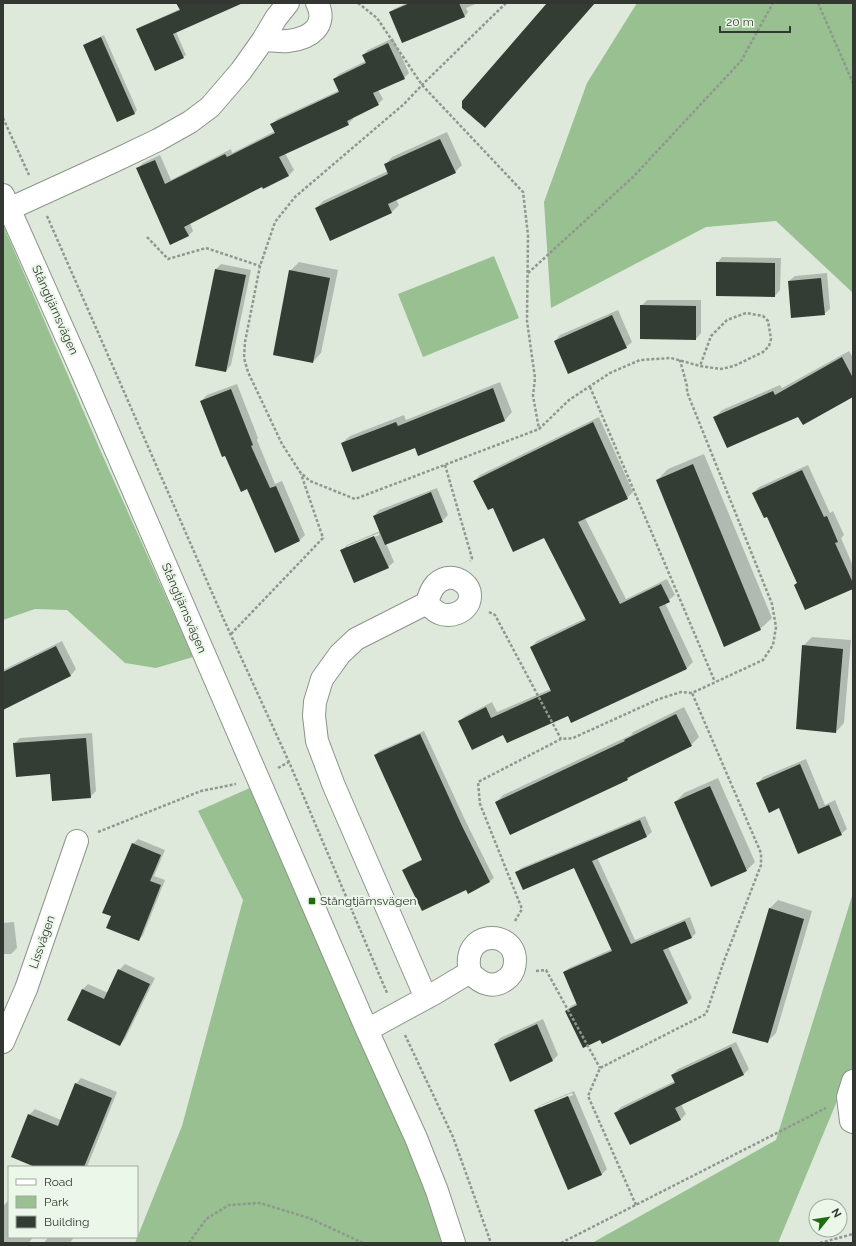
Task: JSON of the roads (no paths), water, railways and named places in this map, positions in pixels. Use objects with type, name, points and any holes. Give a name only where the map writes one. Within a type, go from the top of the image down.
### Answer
[{"type":"street","points":[[6,202],[38,195],[132,153],[190,122],[210,107],[241,71],[263,40],[276,18],[288,3]]},
{"type":"street","points":[[263,40],[288,41],[306,37],[314,32],[320,23],[322,15],[317,3]]},
{"type":"street","name":"Stångtjärnsvägen","points":[[6,202],[82,372],[367,1030],[416,1138],[434,1184],[454,1243]]},
{"type":"street","points":[[426,998],[334,786],[317,741],[314,716],[315,702],[322,679],[340,654],[356,639],[427,603],[431,590],[437,584],[446,579],[454,578],[462,581],[467,586],[470,596],[464,609],[452,615],[437,612],[427,603]]},
{"type":"street","name":"Lissvägen","points":[[3,1042],[26,989],[77,841]]},
{"type":"street","points":[[494,938],[503,941],[510,947],[514,956],[515,966],[511,975],[504,982],[495,985],[485,984],[476,979],[470,972],[468,962],[470,952],[475,944],[484,939],[494,938]]},
{"type":"street","points":[[367,1030],[470,972]]},
{"type":"street","points":[[851,1089],[851,1121],[853,1122]]},
{"type":"place","name":"Stångtjärnsvägen","points":[[312,901]]}]
